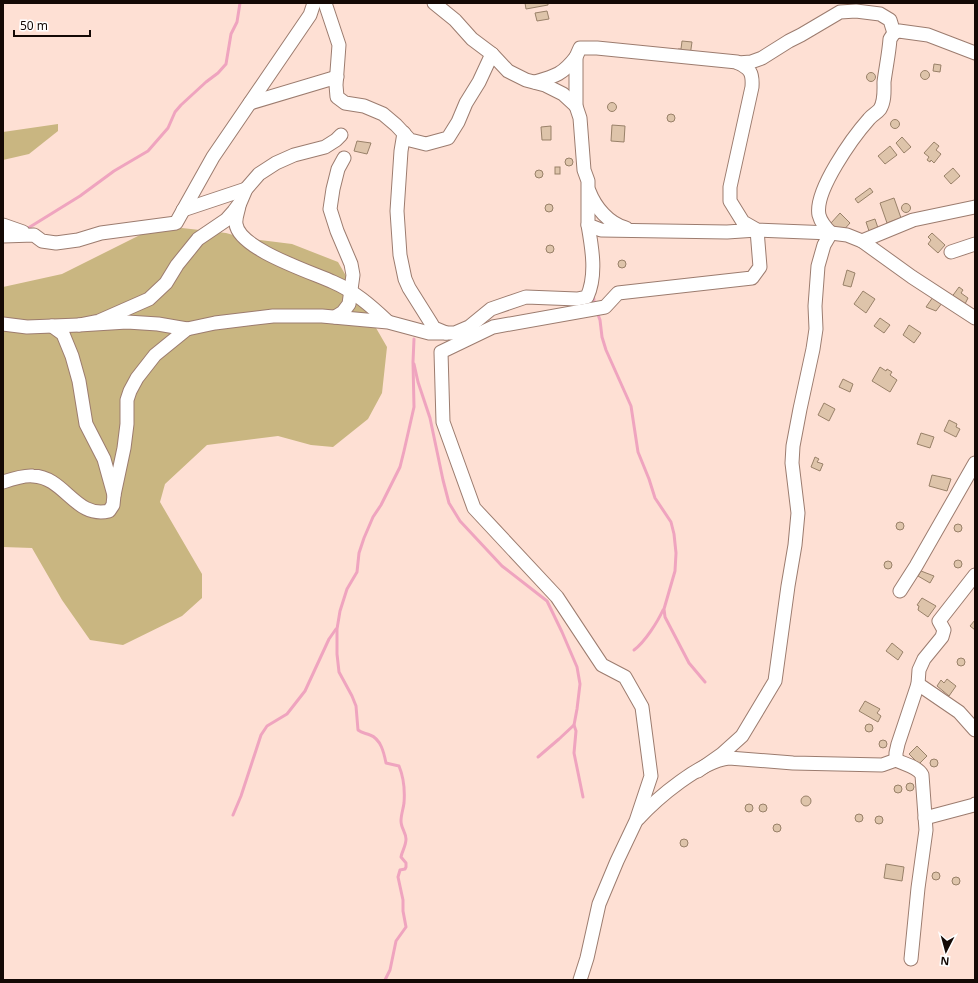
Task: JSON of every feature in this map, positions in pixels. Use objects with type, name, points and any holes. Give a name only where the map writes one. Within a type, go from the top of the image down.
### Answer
[{"type":"street","points":[[3,225],[30,233],[42,241],[56,243],[78,240],[101,233],[176,223],[214,157],[310,15],[314,3]]},
{"type":"street","points":[[324,3],[339,45],[336,85],[337,96],[345,103],[364,106],[383,114],[410,140],[426,144],[448,138],[458,122],[466,103],[479,82],[492,54]]},
{"type":"street","points":[[434,3],[455,20],[472,39],[492,54],[508,71],[526,80],[546,85],[563,94],[576,106]]},
{"type":"street","points":[[535,82],[554,77],[567,68],[576,57],[580,48],[597,48],[738,63],[751,62],[762,58],[840,12],[856,11],[880,14],[890,20],[894,33]]},
{"type":"street","points":[[831,233],[822,223],[819,215],[820,198],[834,168],[852,140],[869,118],[881,108],[884,98],[884,81],[890,39],[894,33],[898,31],[928,35],[975,53]]},
{"type":"street","points":[[576,57],[576,106],[580,118],[584,170],[588,181],[589,193],[605,217],[616,225],[633,230]]},
{"type":"street","points":[[738,63],[748,68],[752,78],[752,87],[730,187],[730,201],[743,222],[757,230]]},
{"type":"street","points":[[250,103],[337,77]]},
{"type":"street","points":[[404,133],[401,151],[397,212],[400,255],[405,279],[430,323],[434,328],[446,333]]},
{"type":"street","points":[[341,135],[325,147],[294,155],[276,163],[259,174],[246,190],[240,203],[236,224],[240,233],[252,246],[308,273],[333,282],[351,292],[370,305],[387,321]]},
{"type":"street","points":[[334,317],[343,312],[349,304],[353,275],[351,264],[337,231],[330,209],[332,189],[338,169],[344,158]]},
{"type":"street","points":[[3,324],[27,327],[127,322],[158,324],[187,329],[215,323],[272,316],[334,317],[387,321],[429,333],[455,333],[469,327],[491,309],[526,297],[577,299],[587,297],[593,280],[591,242],[588,225],[588,181]]},
{"type":"street","points":[[183,210],[246,190]]},
{"type":"street","points":[[79,325],[99,321],[149,299],[166,283],[177,265],[198,239],[226,220],[240,203]]},
{"type":"street","points":[[862,241],[913,220],[975,208]]},
{"type":"street","points":[[588,225],[601,230],[727,232],[757,230],[847,235],[862,241],[912,277],[975,318]]},
{"type":"street","points":[[580,980],[587,958],[599,904],[636,821],[651,776],[642,707],[625,677],[602,665],[557,597],[474,508],[443,422],[441,352],[493,328],[605,307],[618,293],[752,278],[760,267],[757,230]]},
{"type":"street","points":[[3,231],[30,233]]},
{"type":"street","points":[[3,236],[30,233]]},
{"type":"street","points":[[698,771],[722,754],[742,736],[775,681],[795,545],[798,513],[792,463],[793,446],[814,349],[818,266],[824,245],[831,233]]},
{"type":"street","points":[[951,252],[975,244]]},
{"type":"street","points":[[52,326],[63,334],[72,356],[80,381],[86,424],[104,460],[114,495]]},
{"type":"street","points":[[3,482],[33,476],[40,477],[55,484],[82,507],[94,512],[109,511],[113,505],[124,448],[127,424],[127,400],[130,391],[137,378],[155,355],[187,329]]},
{"type":"street","points":[[900,591],[975,463]]},
{"type":"street","points":[[896,760],[898,744],[918,684],[919,670],[942,637],[944,630],[939,621],[975,575]]},
{"type":"street","points":[[918,684],[958,712],[975,730]]},
{"type":"street","points":[[636,821],[685,778],[721,759],[729,758],[793,763],[882,765],[896,760],[920,772],[925,818],[925,837],[911,959]]},
{"type":"street","points":[[925,818],[975,804]]},
{"type":"shaded area","points":[[58,124],[58,131],[29,154],[3,160],[3,132]]},
{"type":"shaded area","points":[[182,228],[226,233],[244,238],[292,244],[338,262],[387,347],[382,393],[368,419],[333,447],[311,445],[278,436],[207,445],[165,484],[160,502],[202,574],[202,598],[182,616],[123,645],[90,640],[62,600],[32,548],[3,547],[3,287],[62,274],[144,233]]},
{"type":"building","points":[[525,3],[548,3],[548,5],[526,9]]},
{"type":"building","points":[[547,11],[549,19],[537,21],[535,13]]},
{"type":"building","points":[[682,41],[692,42],[690,56],[677,54],[678,49],[681,49]]},
{"type":"building","points":[[934,64],[941,65],[940,72],[933,71]]},
{"type":"building","points":[[925,70],[930,75],[925,80],[920,75]]},
{"type":"building","points":[[871,72],[876,77],[871,82],[866,77]]},
{"type":"building","points":[[612,102],[617,107],[612,112],[607,107]]},
{"type":"building","points":[[671,114],[674,115],[674,121],[671,122],[668,121],[667,118],[668,115]]},
{"type":"building","points":[[895,119],[900,124],[895,129],[890,124]]},
{"type":"building","points":[[612,125],[625,126],[624,142],[611,141]]},
{"type":"building","points":[[551,126],[551,140],[542,140],[541,127]]},
{"type":"building","points":[[902,137],[911,147],[904,153],[896,143]]},
{"type":"building","points":[[357,141],[371,143],[367,154],[354,151]]},
{"type":"building","points":[[934,142],[939,146],[936,150],[941,154],[934,163],[931,160],[930,162],[927,160],[929,157],[924,153]]},
{"type":"building","points":[[890,146],[897,155],[885,164],[878,156]]},
{"type":"building","points":[[569,158],[572,159],[572,165],[569,166],[566,165],[565,162],[566,159]]},
{"type":"building","points":[[555,167],[560,167],[560,174],[555,174]]},
{"type":"building","points":[[953,168],[960,176],[951,184],[944,176]]},
{"type":"building","points":[[537,170],[541,170],[543,174],[541,178],[537,178],[535,176],[535,172]]},
{"type":"building","points":[[870,188],[873,192],[858,203],[855,199]]},
{"type":"building","points":[[894,198],[901,218],[887,223],[880,203]]},
{"type":"building","points":[[906,203],[911,208],[906,213],[901,208]]},
{"type":"building","points":[[549,204],[552,205],[552,211],[549,212],[546,211],[545,208],[546,205]]},
{"type":"building","points":[[840,213],[850,223],[841,233],[831,223]]},
{"type":"building","points":[[875,219],[878,228],[869,231],[866,222]]},
{"type":"building","points":[[932,233],[945,245],[938,253],[928,244],[931,240],[928,237]]},
{"type":"building","points":[[550,245],[553,246],[553,252],[550,253],[547,252],[546,249],[547,246]]},
{"type":"building","points":[[622,260],[625,261],[625,267],[622,268],[619,267],[618,264],[619,261]]},
{"type":"building","points":[[847,270],[855,273],[851,287],[843,285]]},
{"type":"building","points":[[959,287],[963,290],[961,293],[968,298],[964,306],[951,298]]},
{"type":"building","points":[[863,291],[875,299],[866,313],[854,304]]},
{"type":"building","points":[[933,297],[942,303],[936,311],[926,307]]},
{"type":"building","points":[[880,318],[890,325],[884,333],[874,326]]},
{"type":"building","points":[[909,325],[921,333],[914,343],[903,335]]},
{"type":"building","points":[[880,367],[886,371],[887,369],[892,372],[890,375],[897,380],[890,392],[872,381]]},
{"type":"building","points":[[843,379],[853,384],[850,392],[839,387]]},
{"type":"building","points":[[824,403],[835,409],[829,421],[818,415]]},
{"type":"building","points":[[949,420],[957,424],[956,427],[960,429],[956,437],[944,431]]},
{"type":"building","points":[[921,433],[934,437],[930,448],[917,444]]},
{"type":"building","points":[[815,457],[819,459],[817,462],[823,464],[820,471],[811,467]]},
{"type":"building","points":[[932,475],[951,479],[947,491],[929,486]]},
{"type":"building","points":[[900,522],[903,523],[903,529],[900,530],[897,529],[896,526],[897,523]]},
{"type":"building","points":[[958,524],[961,525],[961,531],[958,532],[955,531],[954,528],[955,525]]},
{"type":"building","points":[[958,560],[961,561],[961,567],[958,568],[955,567],[954,564],[955,561]]},
{"type":"building","points":[[888,561],[891,562],[891,568],[888,569],[885,568],[884,565],[885,562]]},
{"type":"building","points":[[921,571],[934,576],[930,583],[918,576]]},
{"type":"building","points":[[922,598],[936,606],[928,617],[918,610],[919,606],[917,605]]},
{"type":"building","points":[[975,620],[975,630],[970,626]]},
{"type":"building","points":[[892,643],[903,652],[898,660],[886,651]]},
{"type":"building","points":[[961,658],[964,659],[964,665],[961,666],[958,665],[957,662],[958,659]]},
{"type":"building","points":[[947,679],[956,686],[949,696],[937,686],[941,680],[944,683]]},
{"type":"building","points":[[865,701],[880,709],[877,713],[881,716],[878,722],[859,711]]},
{"type":"building","points":[[869,724],[872,725],[872,731],[869,732],[866,731],[865,728],[866,725]]},
{"type":"building","points":[[883,740],[886,741],[886,747],[883,748],[880,747],[879,744],[880,741]]},
{"type":"building","points":[[917,746],[927,756],[919,764],[909,754]]},
{"type":"building","points":[[934,759],[937,760],[937,766],[934,767],[931,766],[930,763],[931,760]]},
{"type":"building","points":[[910,783],[913,784],[913,790],[910,791],[907,790],[906,787],[907,784]]},
{"type":"building","points":[[898,785],[901,786],[901,792],[898,793],[895,792],[894,789],[895,786]]},
{"type":"building","points":[[804,796],[808,796],[810,797],[810,805],[804,806],[801,803],[801,799]]},
{"type":"building","points":[[749,804],[752,805],[752,811],[749,812],[746,811],[745,808],[746,805]]},
{"type":"building","points":[[763,804],[766,805],[766,811],[763,812],[760,811],[759,808],[760,805]]},
{"type":"building","points":[[859,814],[862,815],[862,821],[859,822],[856,821],[855,818],[856,815]]},
{"type":"building","points":[[879,816],[882,817],[882,823],[879,824],[876,823],[875,820],[876,817]]},
{"type":"building","points":[[777,824],[780,825],[780,831],[777,832],[774,831],[773,828],[774,825]]},
{"type":"building","points":[[684,839],[687,840],[687,846],[684,847],[681,846],[680,843],[681,840]]},
{"type":"building","points":[[886,864],[904,867],[902,881],[884,878]]},
{"type":"building","points":[[934,872],[938,872],[940,876],[938,880],[934,880],[932,878],[932,874]]},
{"type":"building","points":[[956,877],[959,878],[959,884],[956,885],[953,884],[952,881],[953,878]]},
{"type":"waterway","points":[[25,230],[80,196],[114,171],[148,151],[168,128],[175,112],[181,105],[218,73],[226,64],[231,34],[237,22],[240,3]]},
{"type":"waterway","points":[[593,294],[595,306]]},
{"type":"waterway","points":[[597,312],[606,350],[631,406],[638,452],[655,498],[671,522],[674,534],[676,553],[675,571],[664,609],[665,617],[689,663],[705,682]]},
{"type":"waterway","points":[[385,980],[390,970],[396,941],[406,927],[403,911],[403,900],[398,877],[400,870],[405,869],[406,867],[406,863],[401,857],[406,839],[401,821],[404,803],[404,784],[399,766],[386,763],[377,740],[374,737],[358,730],[356,706],[339,672],[337,629],[340,611],[347,589],[357,572],[359,553],[364,538],[373,517],[381,505],[400,467],[414,407],[414,339]]},
{"type":"waterway","points":[[414,364],[418,382],[430,418],[449,503],[460,521],[502,566],[547,601],[577,667],[580,684],[574,725],[576,731],[574,753],[583,797]]},
{"type":"waterway","points":[[634,650],[647,637],[663,610]]},
{"type":"waterway","points":[[233,815],[241,796],[261,735],[267,726],[287,714],[305,691],[329,639],[336,629]]},
{"type":"waterway","points":[[538,757],[574,725]]}]
